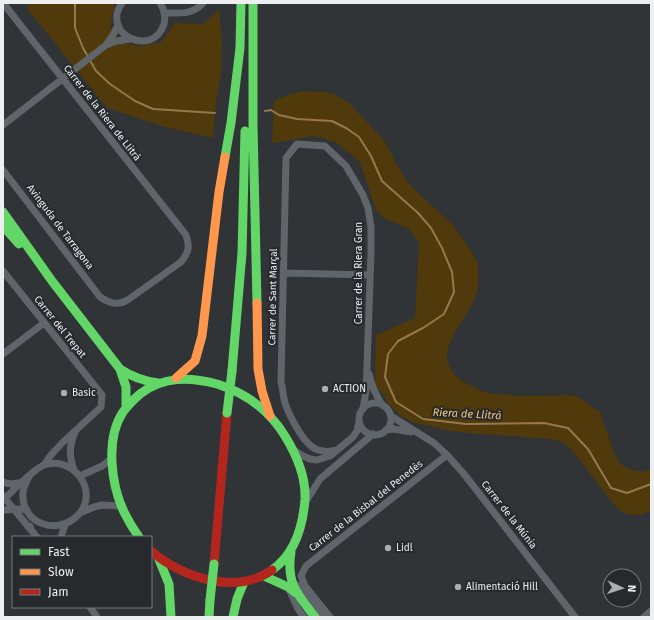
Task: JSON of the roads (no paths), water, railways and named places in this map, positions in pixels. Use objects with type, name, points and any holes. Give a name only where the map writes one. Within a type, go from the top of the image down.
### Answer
[{"type":"main road","points":[[137,536],[121,506],[116,490],[111,459],[114,431],[120,416],[126,406],[133,399],[140,393],[176,378],[195,361],[202,336],[219,192],[231,123],[240,48],[240,3]]},
{"type":"main road","points":[[208,617],[242,253],[248,3]]},
{"type":"main road","points":[[253,3],[253,124],[258,369],[262,391],[270,416]]},
{"type":"main road","points":[[3,212],[52,281],[120,369],[125,382],[127,395],[126,406]]},
{"type":"main road","points":[[3,226],[52,281]]},
{"type":"main road","points":[[120,369],[132,377],[145,382],[159,384]]},
{"type":"main road","points":[[176,378],[218,385],[245,396],[270,416],[292,449],[298,462],[302,477],[305,503],[298,537],[288,562],[289,574],[292,585],[297,594],[315,617]]},
{"type":"main road","points":[[154,554],[170,566],[196,577],[210,581],[244,582],[264,576],[278,567],[291,552]]},
{"type":"main road","points":[[154,554],[169,584],[171,617]]},
{"type":"main road","points":[[264,576],[288,587],[297,594]]},
{"type":"main road","points":[[233,617],[244,582]]},
{"type":"street","name":"Carrer de la Riera de Llitrà","points":[[3,3],[186,235],[188,246],[187,254],[181,262],[122,303],[114,304],[105,301],[100,297]]},
{"type":"street","points":[[122,3],[118,12],[118,24],[121,30],[130,39]]},
{"type":"street","points":[[106,45],[117,41],[130,39],[138,41],[152,39],[158,34],[165,20],[160,3]]},
{"type":"street","points":[[164,13],[192,12],[203,3]]},
{"type":"street","points":[[3,125],[106,45],[118,24]]},
{"type":"street","name":"Carrer de Sant Marçal","points":[[325,146],[297,144],[286,158],[281,382],[286,403],[294,422],[303,437],[311,446],[320,450],[329,452],[337,450]]},
{"type":"street","name":"Carrer de la Riera Gran","points":[[325,146],[346,166],[363,195],[368,208],[371,227],[366,391],[363,409]]},
{"type":"street","name":"Avinguda de Tarragona","points":[[3,170],[100,297]]},
{"type":"street","name":"Carrer del Trepat","points":[[3,271],[102,395],[101,407],[76,430]]},
{"type":"street","points":[[284,273],[370,275]]},
{"type":"street","points":[[3,354],[44,323]]},
{"type":"street","name":"Carrer de la Riera Gran","points":[[367,366],[375,393],[382,404]]},
{"type":"street","points":[[292,449],[310,459],[317,460],[330,456],[353,437],[357,431],[360,415],[367,405],[373,403],[382,404],[391,416],[391,423],[388,428],[378,434],[366,432],[360,421]]},
{"type":"street","name":"Carrer de la Múnia","points":[[391,416],[434,443],[447,455],[464,474],[575,617]]},
{"type":"street","points":[[44,465],[57,449],[76,430]]},
{"type":"street","points":[[30,475],[23,492],[24,503],[35,520],[44,525],[55,526],[65,525],[74,520],[85,504],[86,494],[84,484],[71,462],[71,441],[76,430]]},
{"type":"street","name":"Carrer de la Múnia","points":[[386,430],[404,430],[418,434]]},
{"type":"street","points":[[305,503],[320,478],[374,434]]},
{"type":"street","name":"Carrer de la Bisbal del Penedès","points":[[330,617],[305,586],[301,576],[306,566],[447,455]]},
{"type":"street","points":[[77,473],[102,466],[111,459]]},
{"type":"street","points":[[35,536],[4,498],[36,469],[44,465],[52,463],[60,464],[68,466],[77,473]]},
{"type":"street","points":[[3,482],[16,484],[24,481]]},
{"type":"street","points":[[80,513],[102,505],[121,506]]},
{"type":"street","points":[[3,510],[14,509],[28,511]]},
{"type":"street","points":[[28,511],[28,522],[31,530]]},
{"type":"street","points":[[61,536],[65,525]]},
{"type":"street","points":[[289,574],[323,617]]},
{"type":"street","points":[[288,587],[298,609],[304,617]]},
{"type":"street","points":[[91,608],[97,617]]},
{"type":"street","points":[[644,617],[651,612]]},
{"type":"waterway","name":"Riera de Llitrà","points":[[75,3],[75,28],[83,48],[96,71],[110,84],[135,101],[153,109],[215,113]]},
{"type":"waterway","name":"Riera de Llitrà","points":[[265,111],[271,110],[279,115],[297,119],[332,121],[359,137],[371,156],[382,181],[418,213],[431,228],[442,248],[452,272],[454,292],[444,314],[423,328],[398,341],[388,354],[385,377],[396,402],[423,419],[466,424],[544,423],[568,428],[588,449],[611,488],[627,493],[651,484]]},
{"type":"place","name":"ACTION","points":[[325,389]]},
{"type":"place","name":"Basic","points":[[64,393]]},
{"type":"place","name":"Lidl","points":[[388,548]]},
{"type":"place","name":"Alimentació Hill","points":[[458,587]]}]
